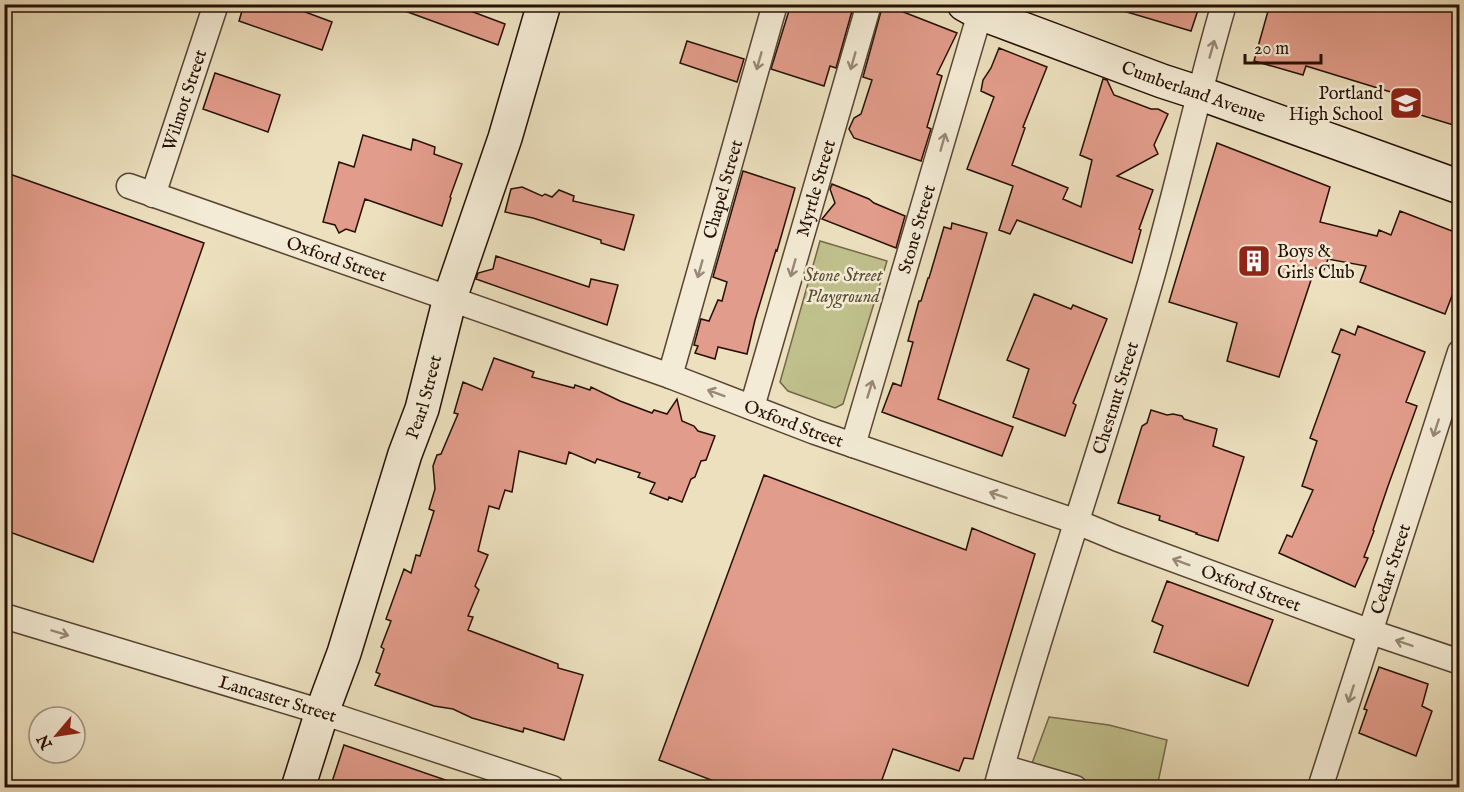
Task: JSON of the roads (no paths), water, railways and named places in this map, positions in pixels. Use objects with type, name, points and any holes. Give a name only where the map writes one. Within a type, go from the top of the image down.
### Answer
[{"type":"street","name":"Wilmot Street","points":[[153,195],[216,4]]},
{"type":"street","name":"Pearl Street","points":[[298,788],[344,653],[405,454],[422,409],[450,298],[505,138],[544,4]]},
{"type":"street","name":"Chapel Street","points":[[670,376],[775,4]]},
{"type":"street","name":"Myrtle Street","points":[[752,407],[869,4]]},
{"type":"street","name":"Chestnut Street","points":[[999,777],[1151,280],[1224,4]]},
{"type":"street","name":"Cumberland Avenue","points":[[972,9],[1162,81],[1460,187]]},
{"type":"street","name":"Stone Street","points":[[853,445],[972,9]]},
{"type":"street","name":"Oxford Street","points":[[129,186],[670,376],[815,432],[1077,522],[1371,632],[1460,662]]},
{"type":"street","name":"Cedar Street","points":[[1320,788],[1460,352]]},
{"type":"street","name":"Lancaster Street","points":[[4,616],[322,712],[552,788]]},
{"type":"street","points":[[999,777],[1075,788]]},
{"type":"place","name":"Portland High School","points":[[1406,103]]},
{"type":"place","name":"Boys & Girls Club","points":[[1254,261]]},
{"type":"park label","name":"Stone Street Playground","points":[[843,285]]}]
